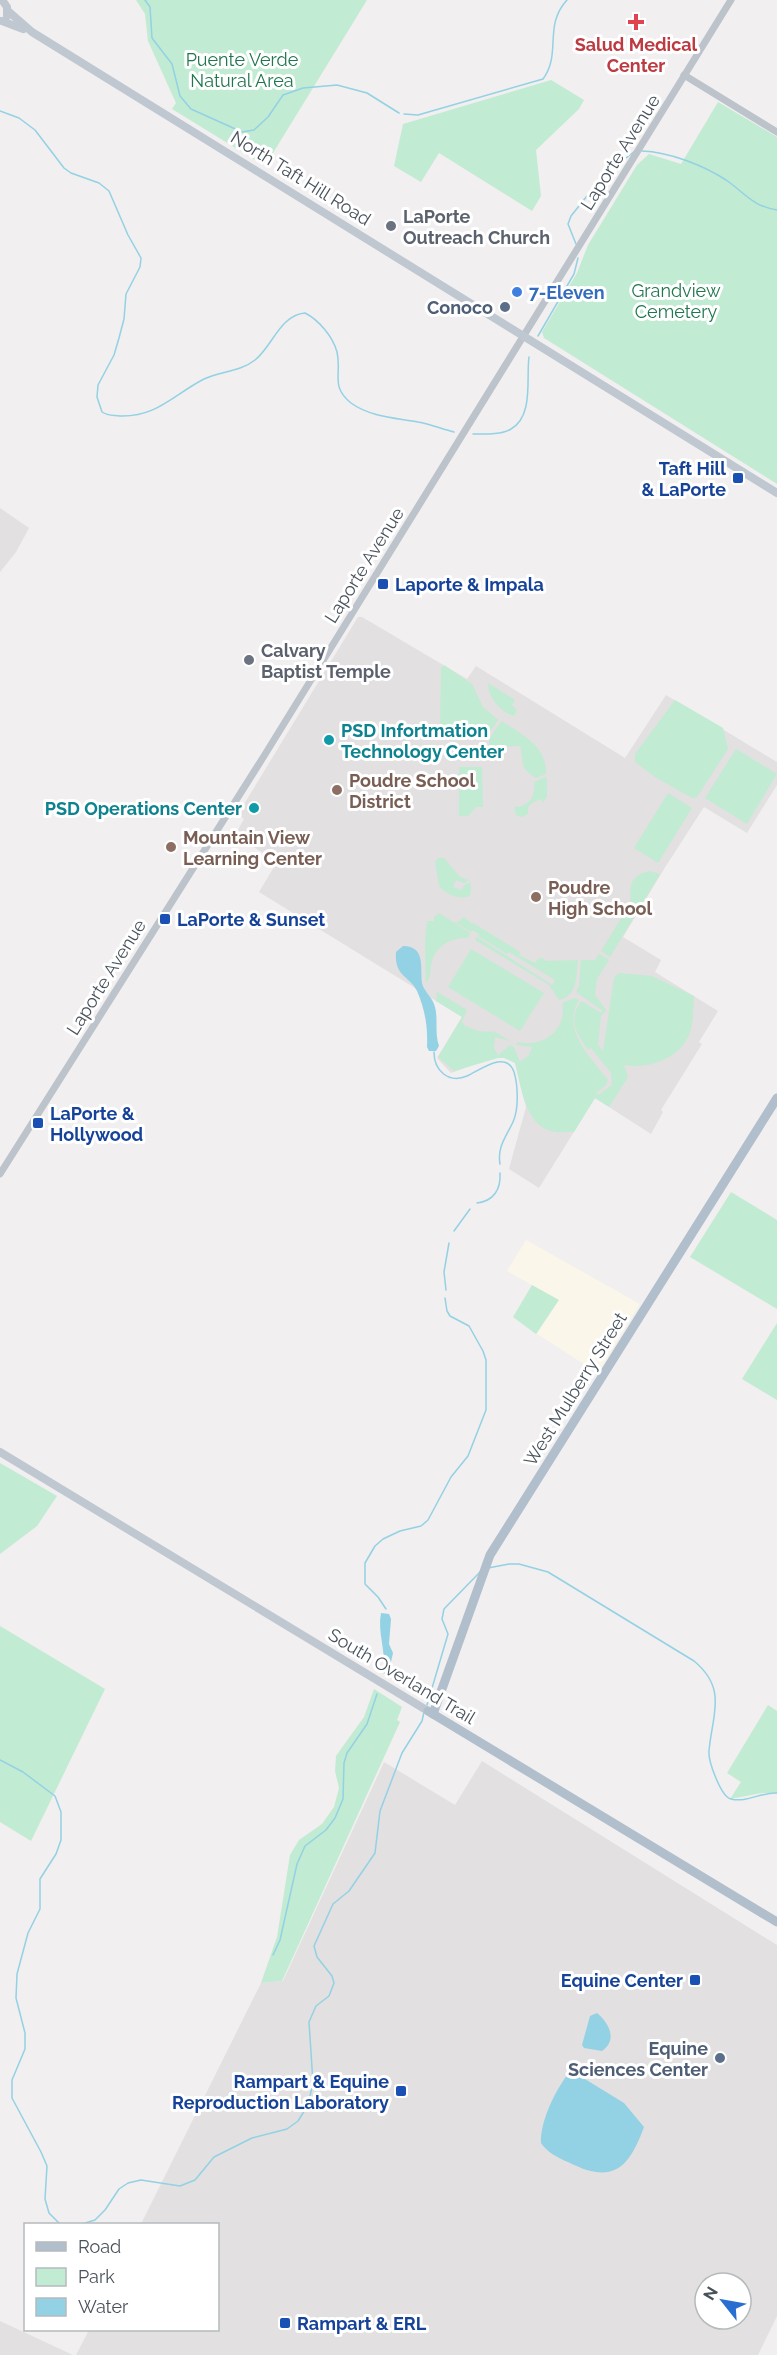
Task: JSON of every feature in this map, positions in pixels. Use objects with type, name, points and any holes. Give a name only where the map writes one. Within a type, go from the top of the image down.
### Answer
[{"type":"main road","points":[[1,21],[6,4]]},
{"type":"main road","name":"North Taft Hill Road","points":[[6,4],[32,32]]},
{"type":"main road","name":"North Taft Hill Road","points":[[1,21],[32,32],[777,493]]},
{"type":"main road","name":"West Mulberry Street","points":[[428,1710],[490,1555],[777,1098]]},
{"type":"main road","name":"South Overland Trail","points":[[0,1452],[777,1922]]},
{"type":"street","name":"Laporte Avenue","points":[[0,1174],[524,337],[731,0]]},
{"type":"street","points":[[684,75],[777,132]]},
{"type":"shaded area","points":[[0,508],[29,528],[16,552],[0,572]]},
{"type":"shaded area","name":"Poudre High School","points":[[358,617],[362,617],[467,679],[476,666],[625,758],[666,695],[777,762],[777,785],[747,833],[704,807],[623,937],[661,960],[655,972],[718,1011],[699,1042],[702,1044],[661,1110],[663,1112],[651,1134],[595,1098],[539,1188],[509,1169],[526,1107],[515,1063],[501,1055],[451,1073],[437,1058],[462,1017],[259,892],[277,862],[235,835],[244,819],[238,814]]},
{"type":"shaded area","points":[[526,1240],[640,1304],[598,1373],[537,1334],[558,1300],[507,1271]]},
{"type":"shaded area","points":[[482,1761],[777,1945],[777,2316],[758,2355],[76,2355],[88,2331],[219,2331],[219,2223],[141,2223],[261,1983],[283,1981],[384,1762],[455,1805]]},
{"type":"shaded area","points":[[0,2321],[73,2355],[0,2355]]},
{"type":"green space","name":"Puente Verde Natural Area","points":[[136,0],[367,0],[265,166],[172,109],[176,103],[148,41],[145,14]]},
{"type":"green space","points":[[551,80],[584,100],[579,109],[536,150],[541,196],[532,211],[439,153],[421,182],[394,166],[403,124]]},
{"type":"green space","name":"Grandview Cemetery","points":[[718,102],[777,137],[777,484],[544,338],[542,332],[577,273],[588,245],[637,165],[649,154],[681,164]]},
{"type":"green space","points":[[444,665],[472,684],[483,707],[498,720],[486,738],[463,738],[462,730],[440,731],[441,668]]},
{"type":"green space","points":[[488,683],[515,700],[512,705],[517,710],[514,716],[504,711],[496,703],[490,694]]},
{"type":"green space","points":[[675,700],[723,728],[728,749],[697,797],[692,798],[655,777],[635,762],[635,754]]},
{"type":"green space","points":[[501,721],[525,736],[538,748],[545,764],[546,774],[536,778],[526,770],[520,746],[489,747],[489,739]]},
{"type":"green space","points":[[736,749],[777,774],[747,824],[705,798]]},
{"type":"green space","points":[[459,767],[482,767],[483,807],[476,807],[468,816],[459,816]]},
{"type":"green space","points":[[544,777],[547,779],[547,796],[543,803],[541,799],[532,803],[528,807],[528,814],[522,817],[516,815],[514,807],[524,805],[530,800],[533,796],[534,782],[543,778],[543,780]]},
{"type":"green space","points":[[668,793],[692,808],[658,863],[634,848]]},
{"type":"green space","points":[[438,858],[444,858],[460,877],[469,880],[464,883],[456,880],[453,887],[462,890],[464,885],[471,882],[470,896],[453,896],[439,886],[435,862]]},
{"type":"green space","points":[[649,871],[660,874],[610,957],[601,951],[625,912],[631,911],[630,891],[633,881],[636,877]]},
{"type":"green space","points":[[439,913],[470,933],[468,938],[449,941],[439,948],[426,983],[427,921],[434,921],[434,917]]},
{"type":"green space","points":[[464,917],[520,952],[519,955],[535,963],[538,959],[543,958],[546,961],[578,960],[573,990],[565,998],[559,1000],[549,985],[475,940],[477,937],[552,985],[555,980],[509,952],[507,954],[478,936],[479,934],[473,930],[471,932],[454,922]]},
{"type":"green space","points":[[471,949],[544,993],[520,1031],[448,987]]},
{"type":"green space","points":[[599,954],[609,960],[597,979],[595,995],[606,1010],[601,1016],[598,1045],[603,1051],[614,978],[619,973],[652,976],[694,996],[692,1022],[688,1037],[677,1052],[651,1064],[624,1065],[628,1077],[609,1107],[595,1098],[574,1132],[555,1132],[537,1123],[526,1104],[515,1063],[498,1058],[454,1071],[438,1057],[462,1017],[436,1001],[437,992],[467,1010],[462,1022],[465,1026],[478,1031],[495,1032],[510,1041],[495,1037],[494,1048],[498,1055],[510,1045],[514,1047],[520,1062],[529,1055],[532,1047],[516,1045],[518,1042],[536,1042],[551,1035],[561,1021],[562,1003],[575,998],[579,1000],[574,1011],[573,1022],[580,1042],[608,1080],[606,1085],[596,1093],[598,1095],[612,1085],[611,1073],[591,1048],[588,1050],[577,1032],[574,1020],[581,1001],[601,1013],[603,1011],[576,992],[579,986],[581,960],[595,960]]},
{"type":"green space","points":[[731,1192],[777,1220],[777,1309],[690,1257]]},
{"type":"green space","points":[[532,1285],[559,1300],[536,1334],[513,1317]]},
{"type":"green space","points":[[777,1323],[777,1400],[742,1379]]},
{"type":"green space","points":[[0,1463],[57,1496],[37,1526],[0,1554]]},
{"type":"green space","points":[[0,1626],[105,1689],[31,1841],[0,1822]]},
{"type":"green space","points":[[374,1689],[402,1707],[397,1720],[400,1722],[282,1981],[261,1983],[277,1937],[290,1855],[299,1840],[322,1824],[334,1807],[339,1788],[335,1771],[336,1756],[364,1717]]},
{"type":"green space","points":[[768,1705],[777,1711],[777,1793],[762,1793],[730,1799],[741,1782],[727,1773]]},
{"type":"water","points":[[403,946],[410,947],[419,954],[422,983],[435,1009],[439,1046],[436,1051],[429,1051],[427,1047],[425,1018],[417,991],[397,967],[396,952]]},
{"type":"water","points":[[381,1613],[389,1614],[391,1619],[389,1644],[393,1653],[388,1675],[383,1673]]},
{"type":"water","points":[[597,2013],[608,2027],[611,2037],[607,2047],[602,2051],[584,2048],[582,2045],[590,2016]]},
{"type":"water","points":[[568,2074],[580,2076],[624,2103],[644,2127],[631,2154],[616,2169],[596,2172],[583,2169],[557,2157],[541,2143],[549,2107]]},
{"type":"waterway","points":[[145,0],[150,7],[152,38],[172,64],[180,96],[191,109],[242,132],[254,130],[268,117],[283,95],[303,88],[337,85],[367,93],[399,113]]},
{"type":"waterway","points":[[404,114],[418,115],[543,79],[549,69],[556,20],[567,0]]},
{"type":"waterway","points":[[0,111],[19,118],[35,130],[64,168],[71,173],[99,183],[109,191],[128,235],[141,258],[140,267],[126,294],[124,319],[114,355],[98,385],[97,397],[102,412],[120,416],[144,413],[164,404],[204,379],[249,364],[261,354],[289,319],[305,313],[320,324],[329,335],[337,352],[339,385],[351,403],[375,414],[454,432]]},
{"type":"waterway","points":[[576,244],[568,224],[571,216],[603,176],[635,151]]},
{"type":"waterway","points":[[642,151],[663,154],[696,164],[726,180],[755,202],[777,210]]},
{"type":"waterway","points":[[538,336],[574,274],[578,258]]},
{"type":"waterway","points":[[473,434],[502,432],[518,423],[523,415],[528,396],[529,357]]},
{"type":"waterway","points":[[434,1052],[439,1070],[448,1077],[467,1076],[485,1066],[499,1062],[510,1065],[515,1077],[517,1104],[515,1117],[501,1147],[500,1164]]},
{"type":"waterway","points":[[477,1203],[492,1197],[498,1189],[500,1173]]},
{"type":"waterway","points":[[454,1231],[470,1209]]},
{"type":"waterway","points":[[446,1290],[444,1272],[449,1243]]},
{"type":"waterway","points":[[386,1609],[365,1584],[365,1563],[375,1546],[383,1539],[400,1531],[421,1526],[428,1520],[451,1477],[468,1456],[486,1410],[486,1360],[483,1351],[469,1326],[450,1316],[445,1298]]},
{"type":"waterway","points":[[488,1568],[519,1564],[548,1572],[694,1661],[705,1671],[714,1692],[715,1714],[709,1756],[723,1792],[727,1797],[737,1800],[777,1793]]},
{"type":"waterway","points":[[427,1705],[448,1634],[442,1619],[444,1609],[481,1571]]},
{"type":"waterway","points":[[273,1955],[280,1940],[297,1864],[305,1846],[326,1830],[335,1818],[343,1799],[344,1763],[347,1753],[367,1724],[377,1694]]},
{"type":"waterway","points":[[85,2223],[95,2220],[119,2189],[128,2183],[141,2180],[180,2186],[195,2180],[214,2157],[252,2138],[287,2129],[298,2121],[308,2105],[313,2083],[309,2022],[316,2006],[329,1996],[334,1983],[332,1976],[317,1957],[314,1946],[333,1904],[349,1891],[375,1853],[380,1811],[402,1753],[422,1721],[424,1712]]},
{"type":"waterway","points":[[0,1760],[23,1772],[55,1796],[61,1812],[61,1840],[56,1854],[40,1879],[40,1909],[28,1933],[17,1974],[16,1998],[25,2033],[25,2049],[12,2080],[12,2098],[47,2166],[45,2199],[49,2213],[59,2223]]},
{"type":"place","name":"Salud Medical Center","points":[[636,22]]},
{"type":"place","name":"LaPorte Outreach Church","points":[[391,226]]},
{"type":"place","name":"7-Eleven","points":[[517,292]]},
{"type":"place","name":"Conoco","points":[[505,307]]},
{"type":"place","name":"Taft Hill & LaPorte","points":[[738,478]]},
{"type":"place","name":"Laporte & Impala","points":[[383,584]]},
{"type":"place","name":"Calvary Baptist Temple","points":[[249,660]]},
{"type":"place","name":"PSD Infortmation Technology Center","points":[[329,740]]},
{"type":"place","name":"Poudre School District","points":[[337,790]]},
{"type":"place","name":"PSD Operations Center","points":[[254,808]]},
{"type":"place","name":"Mountain View Learning Center","points":[[171,847]]},
{"type":"place","name":"Poudre High School","points":[[536,897]]},
{"type":"place","name":"LaPorte & Sunset","points":[[165,919]]},
{"type":"place","name":"LaPorte & Hollywood","points":[[38,1123]]},
{"type":"place","name":"Equine Center","points":[[695,1980]]},
{"type":"place","name":"Equine Sciences Center","points":[[720,2058]]},
{"type":"place","name":"Rampart & Equine Reproduction Laboratory","points":[[401,2091]]},
{"type":"place","name":"Rampart & ERL","points":[[285,2323]]}]
